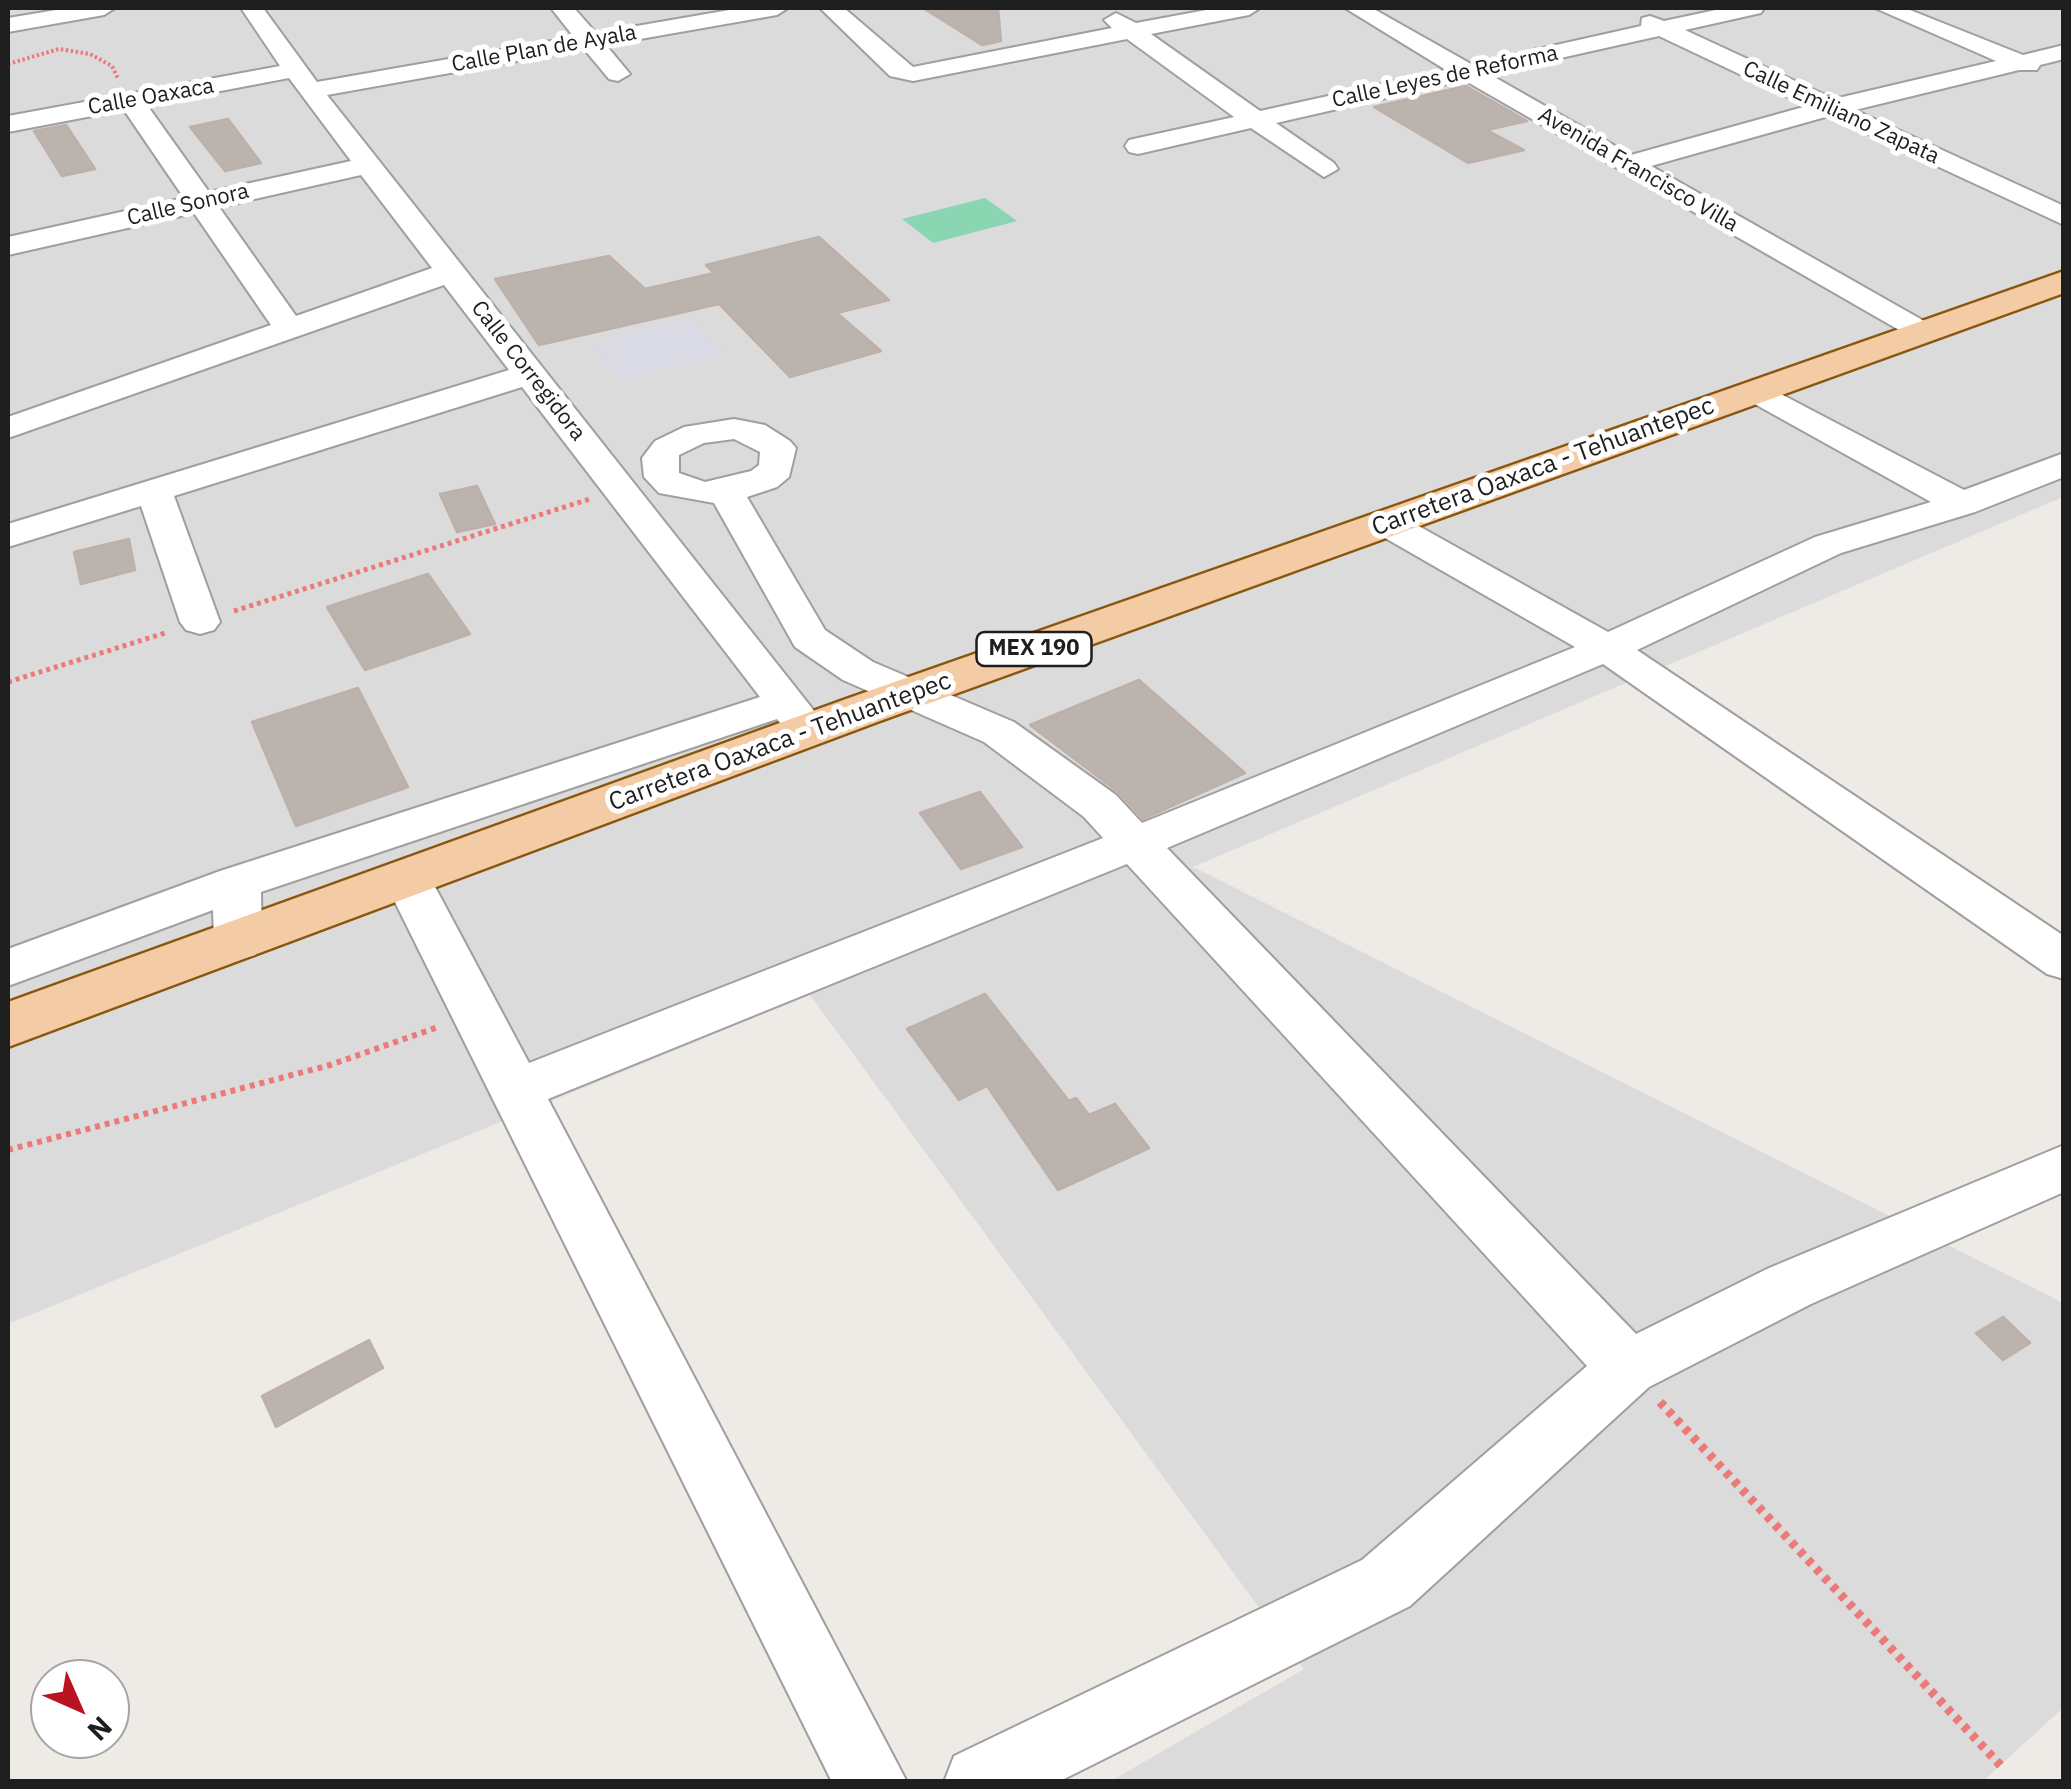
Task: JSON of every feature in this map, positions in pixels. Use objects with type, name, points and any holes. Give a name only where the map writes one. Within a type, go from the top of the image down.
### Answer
[{"type":"main road","name":"Carretera Oaxaca - Tehuantepec","points":[[8,1025],[408,880],[798,716],[908,694],[2064,281]]},
{"type":"street","points":[[8,25],[104,8]]},
{"type":"street","points":[[562,8],[618,74]]},
{"type":"street","name":"Calle Plan de Ayala","points":[[303,80],[589,40],[777,8]]},
{"type":"street","points":[[831,8],[899,71],[913,74],[1249,8]]},
{"type":"street","points":[[1097,8],[1324,169]]},
{"type":"street","name":"Avenida Francisco Villa","points":[[1356,8],[1920,332]]},
{"type":"street","name":"Calle Emiliano Zapata","points":[[1620,8],[2064,217]]},
{"type":"street","name":"Calle Leyes de Reforma","points":[[1138,146],[1752,8]]},
{"type":"street","points":[[1886,8],[2064,80]]},
{"type":"street","name":"Calle Corregidora","points":[[263,9],[303,80],[798,716]]},
{"type":"street","points":[[1629,164],[1830,108],[2064,52]]},
{"type":"street","name":"Calle Oaxaca","points":[[8,124],[131,101],[303,80]]},
{"type":"street","points":[[131,101],[289,328]]},
{"type":"street","name":"Calle Sonora","points":[[8,246],[368,164]]},
{"type":"street","points":[[8,428],[450,272]]},
{"type":"street","points":[[8,536],[529,374]]},
{"type":"street","points":[[1756,390],[1962,504]]},
{"type":"street","points":[[516,1090],[1607,648],[1828,545],[1962,504],[2064,464]]},
{"type":"street","points":[[154,490],[200,622]]},
{"type":"street","points":[[726,492],[808,638],[858,672],[998,732],[1100,806],[1628,1368]]},
{"type":"street","points":[[1386,523],[1607,648],[2064,961]]},
{"type":"street","points":[[8,968],[237,884],[798,716]]},
{"type":"street","points":[[408,880],[871,1782]]},
{"type":"street","points":[[237,884],[238,942]]},
{"type":"street","points":[[980,1782],[1386,1583],[1628,1368],[1790,1286],[2064,1168]]},
{"type":"path","points":[[8,64],[59,49],[90,54],[112,66],[131,101]]},
{"type":"path","points":[[8,682],[620,489]]},
{"type":"path","points":[[8,1150],[330,1065],[476,1013]]},
{"type":"path","points":[[1628,1368],[2004,1769]]},
{"type":"shaded area","points":[[8,8],[2063,8],[2063,497],[1193,867],[2063,1303],[2063,1708],[1983,1781],[1111,1781],[1304,1669],[810,995],[8,1324]]},
{"type":"shaded area","points":[[692,318],[725,354],[622,380],[591,343]]},
{"type":"green space","points":[[985,198],[1017,221],[933,243],[902,219]]},
{"type":"building","points":[[923,8],[998,8],[1001,41],[982,45]]},
{"type":"building","points":[[1466,86],[1527,121],[1487,130],[1524,150],[1468,163],[1374,107]]},
{"type":"building","points":[[228,119],[261,163],[225,171],[190,127]]},
{"type":"building","points":[[66,125],[95,169],[62,176],[34,131]]},
{"type":"building","points":[[819,237],[889,300],[837,313],[881,351],[790,377],[719,304],[539,345],[495,279],[609,256],[645,289],[714,273],[706,265]]},
{"type":"building","points":[[477,486],[495,524],[457,532],[440,494]]},
{"type":"building","points":[[129,539],[135,570],[81,584],[74,552]]},
{"type":"building","points":[[428,574],[470,634],[365,670],[327,607]]},
{"type":"building","points":[[1139,680],[1245,773],[1143,819],[1118,792],[1030,725]]},
{"type":"building","points":[[358,688],[408,787],[296,826],[252,722]]},
{"type":"building","points":[[980,792],[1022,847],[961,869],[920,813]]},
{"type":"building","points":[[985,994],[1069,1101],[1076,1098],[1089,1115],[1115,1104],[1149,1148],[1058,1190],[987,1086],[959,1100],[907,1029]]},
{"type":"building","points":[[2003,1317],[2030,1343],[2003,1360],[1976,1333]]},
{"type":"building","points":[[369,1340],[383,1368],[276,1427],[262,1396]]}]
